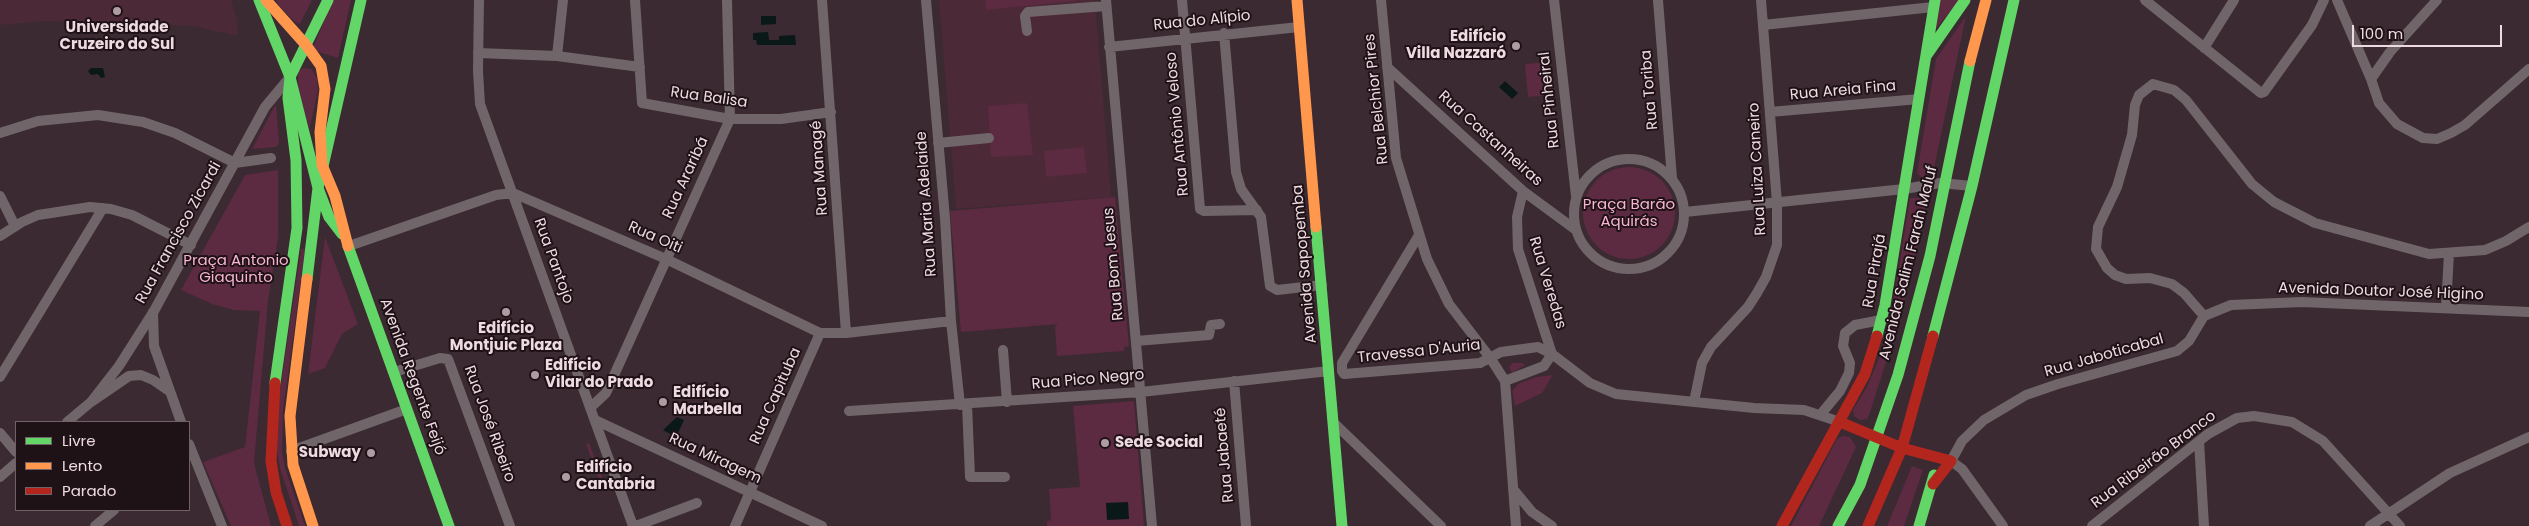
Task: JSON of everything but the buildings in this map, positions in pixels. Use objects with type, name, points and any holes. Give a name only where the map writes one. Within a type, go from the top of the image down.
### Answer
[{"type":"main road","name":"Avenida Regente Feijó","points":[[259,0],[290,77],[318,188],[329,217],[347,242]]},
{"type":"main road","name":"Avenida Regente Feijó","points":[[266,0],[306,45],[321,66],[325,102],[320,132],[322,165],[335,196],[347,242],[449,526]]},
{"type":"main road","points":[[288,526],[273,479],[271,440],[273,398],[297,228],[296,160],[288,98],[290,77],[328,0]]},
{"type":"main road","points":[[313,526],[297,481],[291,451],[290,416],[318,188],[361,0]]},
{"type":"main road","name":"Avenida Sapopemba","points":[[1297,0],[1342,526]]},
{"type":"main road","points":[[1926,56],[1965,0]]},
{"type":"main road","name":"Avenida Salim Farah Maluf","points":[[1838,526],[1860,485],[1877,438],[1916,311],[1977,30],[1986,0]]},
{"type":"main road","points":[[1868,526],[1902,448],[1922,380],[1972,186],[2004,37],[2014,0]]},
{"type":"main road","name":"Rua Pirajá","points":[[1782,526],[1866,374],[1881,320],[1934,3]]},
{"type":"main road","points":[[1840,422],[1902,448],[1951,461]]},
{"type":"main road","name":"Rua Jaboticabal","points":[[1919,526],[1936,467],[1928,455]]},
{"type":"main road","name":"Rua Jaboticabal","points":[[1932,484],[1951,461]]},
{"type":"street","name":"Rua Pantojo","points":[[479,0],[479,98],[590,408],[635,526]]},
{"type":"street","points":[[557,56],[563,0]]},
{"type":"street","points":[[478,53],[557,56],[640,67],[635,0]]},
{"type":"street","name":"Rua Araribá","points":[[590,408],[606,393],[730,119],[727,0]]},
{"type":"street","name":"Rua Managé","points":[[822,0],[846,333]]},
{"type":"street","name":"Rua Maria Adelaide","points":[[926,0],[951,320],[964,405],[970,477],[1006,477]]},
{"type":"street","points":[[1182,0],[1185,38]]},
{"type":"street","name":"Rua Belchior Pires","points":[[1382,0],[1396,158],[1427,259],[1449,304],[1491,358],[1505,381],[1516,526]]},
{"type":"street","name":"Rua Pinheiral","points":[[1554,0],[1576,197]]},
{"type":"street","name":"Rua Toriba","points":[[1658,0],[1672,178]]},
{"type":"street","name":"Rua Luiza Caneiro","points":[[1694,402],[1702,363],[1711,347],[1748,307],[1766,277],[1777,245],[1777,202],[1761,0]]},
{"type":"street","points":[[2145,0],[2261,93],[2264,92],[2312,24],[2324,0]]},
{"type":"street","points":[[2204,48],[2234,0]]},
{"type":"street","points":[[2337,0],[2371,79],[2379,103],[2387,115],[2397,124],[2423,138],[2436,138],[2465,124],[2529,69]]},
{"type":"street","points":[[2371,79],[2390,52],[2437,0]]},
{"type":"street","points":[[1027,31],[1025,16],[1028,12],[1106,3]]},
{"type":"street","name":"Rua Bom Jesus","points":[[1106,3],[1152,526]]},
{"type":"street","points":[[1763,25],[1934,3]]},
{"type":"street","name":"Rua do Alípio","points":[[1109,47],[1224,33],[1299,27]]},
{"type":"street","points":[[1224,33],[1238,182],[1257,210],[1263,228],[1270,286],[1277,290],[1322,286]]},
{"type":"street","name":"Rua Antônio Veloso","points":[[1185,38],[1200,208],[1204,211],[1257,210]]},
{"type":"street","name":"Rua Balisa","points":[[640,67],[643,103],[730,119],[781,118],[831,112]]},
{"type":"street","name":"Rua Castanheiras","points":[[1387,67],[1523,192],[1576,230]]},
{"type":"street","name":"Rua Francisco Zicardi","points":[[92,402],[120,366],[154,311],[269,101],[290,77]]},
{"type":"street","points":[[2204,316],[2184,293],[2172,284],[2150,278],[2126,279],[2115,275],[2107,268],[2096,249],[2098,227],[2117,187],[2132,135],[2135,105],[2139,95],[2153,84],[2174,90],[2186,100],[2197,112],[2236,167],[2252,184],[2292,214],[2324,226],[2429,254],[2485,250],[2506,241],[2529,227]]},
{"type":"street","name":"Rua Areia Fina","points":[[1770,112],[1919,99]]},
{"type":"street","points":[[0,133],[38,121],[98,115],[143,122],[175,133],[235,163],[271,158]]},
{"type":"street","points":[[938,143],[989,138]]},
{"type":"street","points":[[1626,158],[1643,160],[1659,167],[1672,178],[1681,194],[1685,212],[1683,230],[1675,246],[1662,258],[1647,267],[1629,269],[1611,266],[1595,258],[1583,244],[1576,230],[1573,214],[1576,197],[1583,182],[1595,170],[1610,161],[1626,158]]},
{"type":"street","points":[[1685,212],[1945,184],[1972,186]]},
{"type":"street","name":"Rua Veredas","points":[[1523,192],[1517,217],[1518,249],[1552,354]]},
{"type":"street","points":[[347,242],[496,195],[512,193]]},
{"type":"street","name":"Rua Oiti","points":[[512,193],[666,258],[820,333],[846,333],[951,320]]},
{"type":"street","points":[[0,196],[15,226]]},
{"type":"street","points":[[0,236],[15,226],[58,210],[90,207],[132,215],[192,244]]},
{"type":"street","points":[[0,377],[103,208]]},
{"type":"street","points":[[1327,346],[1335,353],[1348,355],[1419,235]]},
{"type":"street","points":[[2446,308],[2449,253]]},
{"type":"street","name":"Avenida Doutor José Higino","points":[[2204,316],[2231,305],[2302,302],[2529,312]]},
{"type":"street","points":[[154,311],[154,346],[181,421]]},
{"type":"street","name":"Rua Jaboticabal","points":[[1951,461],[1962,441],[1984,420],[2002,407],[2026,394],[2178,351],[2189,341],[2204,316]]},
{"type":"street","points":[[1821,414],[1840,391],[1849,373],[1850,363],[1843,346],[1845,333],[1854,325],[1881,320]]},
{"type":"street","points":[[1136,341],[1209,335],[1211,325],[1220,324]]},
{"type":"street","name":"Rua Capituba","points":[[735,526],[820,333]]},
{"type":"street","name":"Travessa D'Auria","points":[[1348,355],[1341,367],[1343,372],[1349,374],[1480,363],[1501,352],[1538,347],[1552,354]]},
{"type":"street","points":[[1003,350],[1007,402]]},
{"type":"street","points":[[1505,381],[1544,366],[1552,354],[1577,375],[1616,394],[1804,410],[1821,414],[1840,422]]},
{"type":"street","name":"Rua José Ribeiro","points":[[394,372],[440,358],[448,359],[510,526]]},
{"type":"street","name":"Rua Pico Negro","points":[[849,411],[1141,392],[1329,371]]},
{"type":"street","name":"Rua Francisco Zicardi","points":[[68,421],[129,376],[141,376],[153,380],[169,391]]},
{"type":"street","name":"Rua Jabaeté","points":[[1234,381],[1246,526]]},
{"type":"street","points":[[291,451],[407,409]]},
{"type":"street","name":"Rua Ribeirão Branco","points":[[2092,526],[2223,424],[2237,418],[2254,416],[2292,422],[2323,441],[2400,526]]},
{"type":"street","name":"Rua Miragem","points":[[595,420],[822,526]]},
{"type":"street","points":[[1333,422],[1441,526]]},
{"type":"street","points":[[0,433],[15,451]]},
{"type":"street","points":[[2370,526],[2450,473],[2529,437]]},
{"type":"street","points":[[2199,442],[2204,526]]},
{"type":"street","points":[[190,447],[222,526]]},
{"type":"street","points":[[1951,461],[1962,469],[2003,526]]},
{"type":"street","points":[[0,477],[15,464]]},
{"type":"street","points":[[1513,489],[1532,512],[1552,526]]},
{"type":"street","points":[[635,526],[697,503]]},
{"type":"street","points":[[94,526],[113,511]]},
{"type":"shaded area","name":"Universidade Cruzeiro do Sul","points":[[0,0],[231,0],[237,19],[237,36],[193,26],[45,21],[0,25]]},
{"type":"shaded area","points":[[939,0],[1095,0],[1111,197],[956,209]]},
{"type":"shaded area","points":[[761,16],[776,16],[776,24],[761,25]]},
{"type":"shaded area","points":[[768,32],[769,40],[779,40],[779,36],[795,35],[796,45],[757,45],[756,40],[753,40],[753,33]]},
{"type":"shaded area","points":[[91,68],[103,68],[105,77],[101,78],[98,74],[91,75],[88,71]]},
{"type":"shaded area","points":[[1505,81],[1518,93],[1512,99],[1499,87]]},
{"type":"shaded area","points":[[677,417],[684,420],[676,437],[663,430]]},
{"type":"shaded area","points":[[1128,502],[1129,519],[1107,520],[1106,503]]},
{"type":"green space","points":[[276,0],[312,0],[300,24],[296,23],[279,6]]},
{"type":"green space","points":[[333,0],[351,0],[338,58],[312,50]]},
{"type":"green space","points":[[985,0],[1075,0],[1075,1],[986,10]]},
{"type":"green space","points":[[1938,0],[1959,0],[1936,29]]},
{"type":"green space","points":[[1966,16],[1933,173],[1921,177],[1917,173],[1936,59]]},
{"type":"green space","points":[[1549,62],[1552,95],[1528,97],[1525,64]]},
{"type":"green space","points":[[304,68],[312,69],[317,79],[318,90],[310,127],[311,133],[298,91],[298,71]]},
{"type":"green space","points":[[1027,103],[1033,155],[991,157],[988,106]]},
{"type":"green space","points":[[276,104],[279,144],[276,147],[252,149]]},
{"type":"green space","points":[[1084,147],[1087,173],[1046,177],[1044,151]]},
{"type":"green space","name":"Praça Barão Aquirás","points":[[1629,167],[1646,171],[1661,181],[1671,196],[1675,213],[1671,230],[1661,245],[1646,255],[1629,259],[1612,255],[1597,245],[1587,230],[1583,213],[1587,196],[1597,181],[1612,171]]},
{"type":"green space","name":"Praça Antonio Giaquinto","points":[[278,170],[278,238],[268,301],[254,463],[271,526],[231,526],[203,462],[245,447],[260,311],[234,310],[212,304],[181,290],[245,175]]},
{"type":"green space","points":[[1115,197],[1129,346],[1124,347],[1124,351],[1057,356],[1055,326],[1058,324],[961,332],[950,211]]},
{"type":"green space","points":[[1910,198],[1927,198],[1916,250],[1900,319],[1870,412],[1867,419],[1860,420],[1854,416],[1853,410],[1868,385],[1881,353],[1893,304]]},
{"type":"green space","points":[[325,237],[358,324],[342,334],[325,368],[308,374]]},
{"type":"green space","points":[[301,249],[305,249],[283,411],[282,452],[285,468],[305,526],[299,526],[280,468],[277,451],[277,411]]},
{"type":"green space","points":[[1512,363],[1522,363],[1525,365],[1512,373],[1509,367]]},
{"type":"green space","points":[[1553,375],[1542,393],[1515,406],[1512,391],[1518,384],[1536,377]]},
{"type":"green space","points":[[1134,401],[1144,526],[1047,526],[1047,521],[1051,520],[1049,489],[1080,487],[1073,406]]},
{"type":"green space","points":[[1843,436],[1850,437],[1856,447],[1819,526],[1791,526],[1837,439]]},
{"type":"green space","points":[[589,443],[607,489],[603,490],[586,444]]},
{"type":"green space","points":[[1912,466],[1923,470],[1904,526],[1887,526]]},
{"type":"traffic: fast","points":[[259,0],[290,77],[318,188],[329,217],[342,234]]},
{"type":"traffic: fast","points":[[275,383],[297,228],[296,160],[288,98],[290,77],[328,0]]},
{"type":"traffic: fast","points":[[307,279],[318,188],[361,0]]},
{"type":"traffic: fast","points":[[1877,336],[1885,305],[1935,0]]},
{"type":"traffic: fast","points":[[1926,56],[1965,0]]},
{"type":"traffic: fast","points":[[1933,336],[1972,186],[2014,0]]},
{"type":"traffic: fast","points":[[1838,526],[1860,485],[1898,375],[1930,256],[1970,61]]},
{"type":"traffic: fast","points":[[1316,227],[1342,526]]},
{"type":"traffic: fast","points":[[348,246],[449,526]]},
{"type":"traffic: fast","points":[[1919,526],[1934,475]]},
{"type":"traffic: slow","points":[[266,0],[306,45],[321,66],[325,89],[320,132],[322,165],[335,196],[348,246]]},
{"type":"traffic: slow","points":[[1297,0],[1316,227]]},
{"type":"traffic: slow","points":[[1970,61],[1986,0]]},
{"type":"traffic: slow","points":[[307,279],[290,416],[293,465],[313,526]]},
{"type":"traffic: jam","points":[[1782,526],[1865,374],[1877,336]]},
{"type":"traffic: jam","points":[[1868,526],[1902,448],[1933,336]]},
{"type":"traffic: jam","points":[[275,383],[271,461],[276,492],[287,526]]},
{"type":"traffic: jam","points":[[1840,422],[1902,448],[1951,461],[1933,484]]},
{"type":"place","name":"Universidade Cruzeiro do Sul","points":[[117,11]]},
{"type":"place","name":"Edifício Villa Nazzaró","points":[[1516,46]]},
{"type":"place","name":"Edifício Montjuic Plaza","points":[[506,312]]},
{"type":"place","name":"Edifício Vilar do Prado","points":[[535,375]]},
{"type":"place","name":"Edifício Marbella","points":[[663,402]]},
{"type":"place","name":"Sede Social","points":[[1105,443]]},
{"type":"place","name":"Subway","points":[[371,453]]},
{"type":"place","name":"Edifício Cantabria","points":[[566,477]]}]
